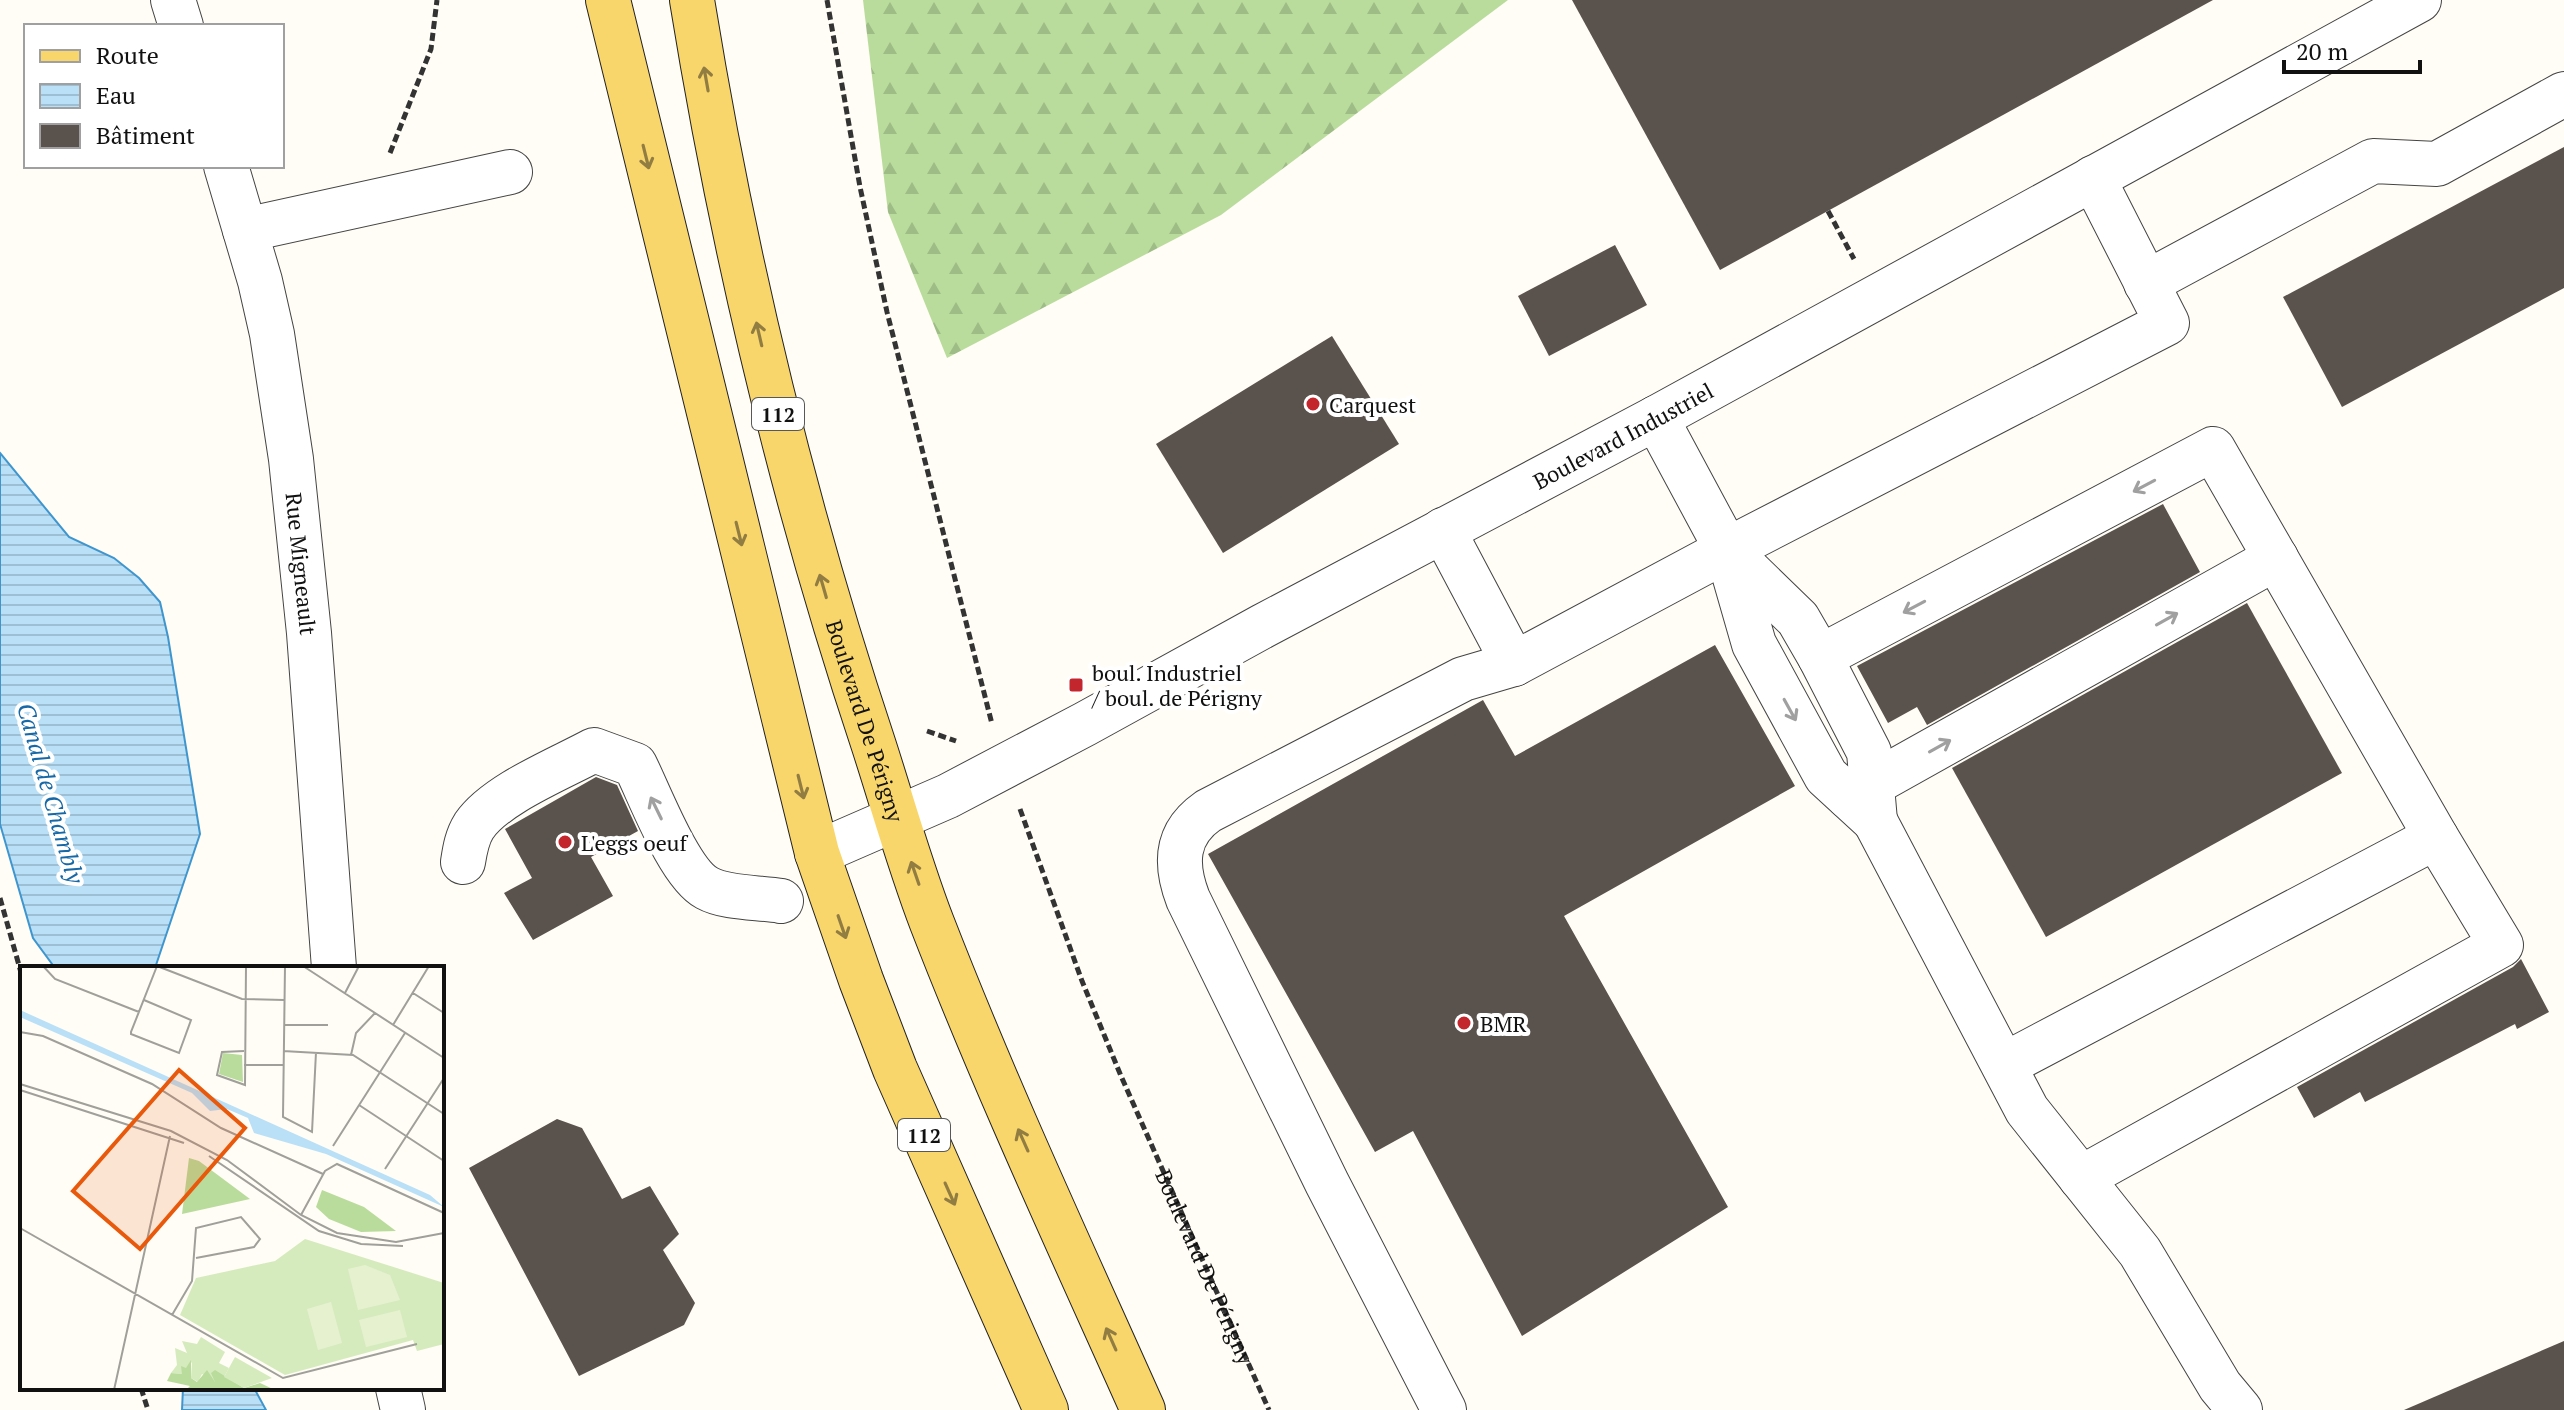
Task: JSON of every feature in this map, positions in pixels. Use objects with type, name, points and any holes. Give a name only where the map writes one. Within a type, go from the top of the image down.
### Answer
[{"type":"main road","name":"112","points":[[608,0],[817,853],[895,1069],[1046,1410]]},
{"type":"main road","name":"Boulevard De Périgny","points":[[692,0],[731,208],[791,470],[839,643],[931,920],[978,1035],[1143,1410]]},
{"type":"street","points":[[173,0],[180,24]]},
{"type":"street","name":"Boulevard Industriel","points":[[817,853],[898,820],[1085,724],[1656,418],[2419,0]]},
{"type":"street","points":[[2146,283],[2373,161],[2437,164],[2564,94]]},
{"type":"street","name":"Rue Migneault","points":[[227,168],[272,334],[291,459],[309,633],[334,966]]},
{"type":"street","points":[[245,230],[510,172]]},
{"type":"street","points":[[1444,1410],[1327,1183],[1188,899],[1178,869],[1179,856],[1190,829],[1208,811],[1463,679],[1514,664],[1727,550],[2167,323],[2093,178]]},
{"type":"street","points":[[1656,418],[1727,550],[1754,644],[1826,776],[1866,800]]},
{"type":"street","points":[[1820,657],[2213,449],[2501,945],[2081,1178]]},
{"type":"street","points":[[1443,530],[1514,664]]},
{"type":"street","points":[[1727,550],[1798,619],[1820,657],[1869,752],[1866,800],[2027,1110],[2140,1252],[2220,1386],[2240,1410]]},
{"type":"street","points":[[1866,800],[2276,558]]},
{"type":"street","points":[[463,862],[473,829],[497,802],[594,750],[635,765],[688,870],[705,887],[716,892],[781,901]]},
{"type":"street","points":[[2004,1065],[2436,837]]},
{"type":"street","points":[[398,1390],[403,1410]]},
{"type":"path","points":[[371,203],[431,49],[437,0]]},
{"type":"path","points":[[827,0],[860,187],[887,312],[994,729]]},
{"type":"path","points":[[1828,211],[1857,265]]},
{"type":"path","name":"Boulevard De Périgny","points":[[1021,810],[1082,981],[1121,1076],[1269,1410]]},
{"type":"path","points":[[0,898],[20,969]]},
{"type":"path","points":[[142,1390],[148,1410]]},
{"type":"green space","points":[[863,0],[1508,0],[1221,215],[947,358],[888,212]]},
{"type":"water","name":"Canal de Chambly","points":[[0,453],[69,537],[114,558],[139,578],[160,602],[200,834],[156,966],[54,966],[33,938],[0,824]]},
{"type":"water","points":[[183,1390],[255,1390],[266,1410],[182,1410]]},
{"type":"building","points":[[1572,0],[2213,0],[1720,270]]},
{"type":"building","points":[[2564,147],[2564,288],[2342,407],[2283,297]]},
{"type":"building","points":[[1615,245],[1647,305],[1549,356],[1518,296]]},
{"type":"building","points":[[1332,336],[1399,444],[1223,553],[1156,444]]},
{"type":"building","points":[[2163,504],[2200,572],[1927,725],[1917,707],[1888,723],[1857,666]]},
{"type":"building","points":[[2247,603],[2342,773],[2046,937],[1952,768]]},
{"type":"building","name":"BMR","points":[[1715,645],[1795,786],[1564,916],[1728,1207],[1522,1336],[1413,1131],[1375,1152],[1208,854],[1483,700],[1515,756]]},
{"type":"building","name":"L'eggs oeuf","points":[[596,777],[617,785],[638,831],[591,857],[613,896],[533,940],[504,893],[532,878],[505,829]]},
{"type":"building","points":[[2521,959],[2549,1012],[2517,1029],[2515,1024],[2365,1102],[2360,1092],[2314,1118],[2297,1087],[2513,967]]},
{"type":"building","points":[[557,1119],[582,1128],[622,1199],[650,1186],[679,1234],[663,1250],[695,1303],[684,1325],[579,1376],[469,1168]]},
{"type":"building","points":[[2564,1341],[2564,1410],[2404,1410]]},
{"type":"place","name":"Carquest","points":[[1313,404]]},
{"type":"place","name":"boul. Industriel / boul. de Périgny","points":[[1076,685]]},
{"type":"place","name":"L'eggs oeuf","points":[[565,842]]},
{"type":"place","name":"BMR","points":[[1464,1023]]}]
